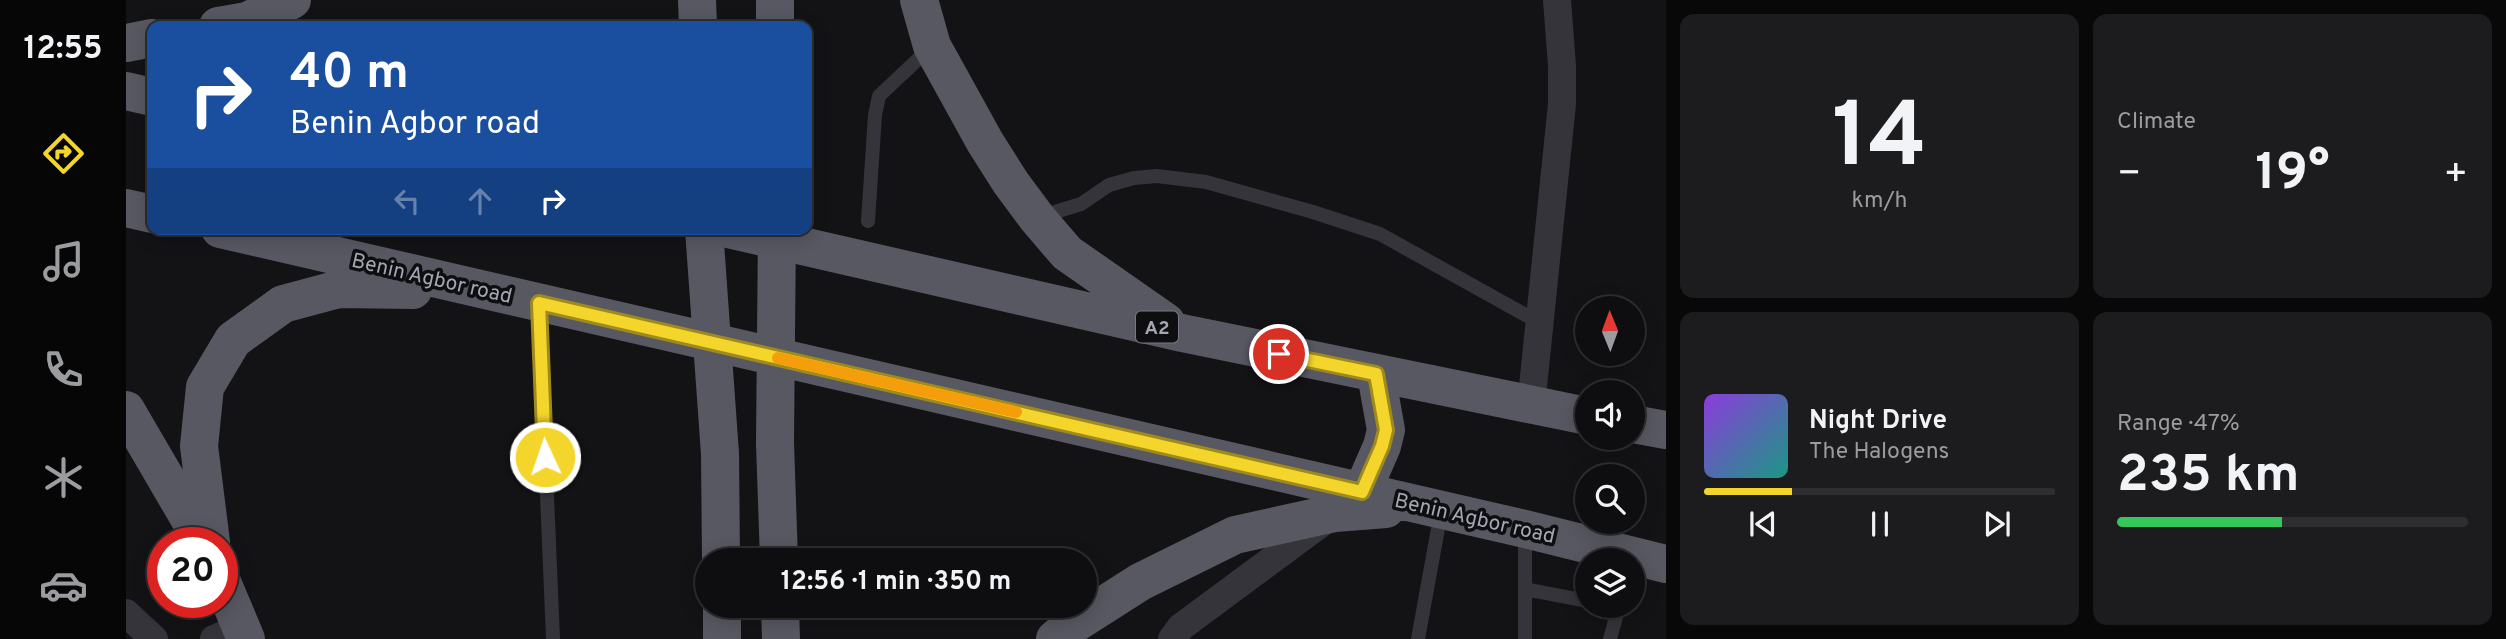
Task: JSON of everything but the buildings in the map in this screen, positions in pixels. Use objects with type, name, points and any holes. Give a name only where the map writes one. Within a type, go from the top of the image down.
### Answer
[{"type":"highway","points":[[247,21],[292,0]]},
{"type":"highway","points":[[697,0],[698,21]]},
{"type":"highway","points":[[775,0],[775,21]]},
{"type":"highway","points":[[919,0],[932,46],[985,142],[1037,218],[1067,253],[1182,333]]},
{"type":"highway","points":[[126,43],[147,39]]},
{"type":"highway","points":[[126,92],[147,96]]},
{"type":"highway","points":[[126,208],[147,213]]},
{"type":"highway","name":"Benin Agbor road","points":[[246,235],[539,303],[1348,502],[1432,508],[1598,548]]},
{"type":"highway","points":[[704,235],[720,454],[721,548]]},
{"type":"highway","name":"A2","points":[[754,235],[1182,333],[1575,414]]},
{"type":"highway","points":[[777,235],[775,443],[779,548]]},
{"type":"highway","points":[[209,527],[200,446],[205,387],[233,340],[283,304],[339,289],[483,290]]},
{"type":"highway","points":[[1055,639],[1140,582],[1235,536],[1348,502],[1382,446],[1386,430],[1376,374]]},
{"type":"highway","points":[[126,410],[194,527]]},
{"type":"highway","points":[[1645,426],[1666,430]]},
{"type":"highway","points":[[722,618],[722,639]]},
{"type":"highway","points":[[780,618],[781,639]]},
{"type":"street","points":[[1531,406],[1562,104],[1562,65],[1556,0]]},
{"type":"street","points":[[1172,639],[1181,627],[1348,502]]},
{"type":"street","points":[[126,613],[154,639]]},
{"type":"lane","points":[[868,221],[874,115],[879,96],[932,46]]},
{"type":"lane","points":[[1037,218],[1081,204],[1109,185],[1134,178],[1157,176],[1206,182],[1380,234],[1540,323]]},
{"type":"lane","points":[[539,303],[553,639]]},
{"type":"lane","points":[[1418,639],[1432,508]]},
{"type":"lane","points":[[1525,529],[1525,639]]},
{"type":"lane","points":[[1525,589],[1575,599]]},
{"type":"lane","points":[[1609,639],[1613,618]]},
{"type":"slow traffic","points":[[778,358],[1016,412]]},
{"type":"route","points":[[545,457],[539,303],[1362,492],[1386,430],[1376,374],[1279,354]]}]
